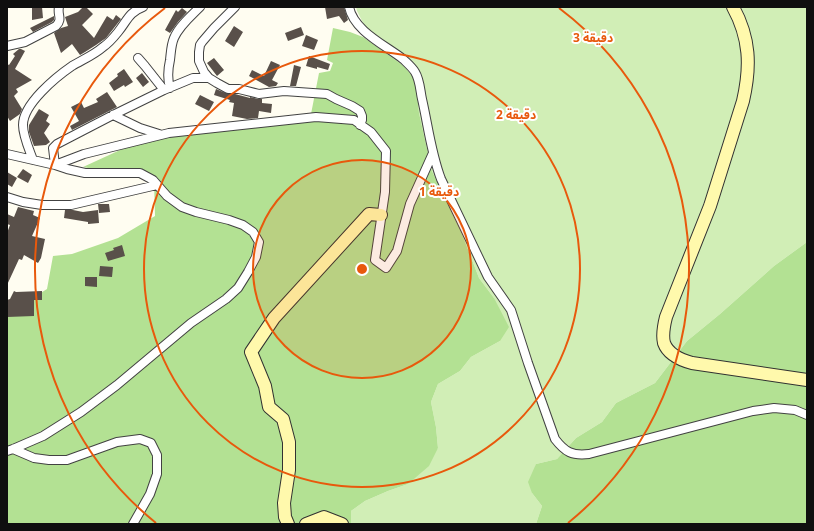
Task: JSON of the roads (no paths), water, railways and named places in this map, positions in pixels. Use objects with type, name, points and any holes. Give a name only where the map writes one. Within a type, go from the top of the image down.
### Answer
[{"type":"street","points":[[7,46],[26,42],[56,26],[60,22],[59,7]]},
{"type":"street","points":[[33,160],[23,126],[23,118],[30,104],[51,82],[70,68],[103,48],[117,34],[127,18],[136,10],[144,7]]},
{"type":"street","points":[[167,89],[168,69],[174,39],[182,26],[200,7]]},
{"type":"street","points":[[235,7],[214,28],[200,45],[199,61],[204,72],[209,78],[225,88],[239,89],[259,94],[278,92],[327,94],[360,111],[362,116],[360,124]]},
{"type":"street","points":[[349,7],[350,12],[363,30],[398,56],[415,71],[419,78],[433,153],[441,179],[488,277],[511,310],[530,369],[555,438],[561,447],[569,452],[580,455],[589,454],[753,411],[774,408],[794,410],[807,415]]},
{"type":"street","points":[[733,7],[743,30],[748,50],[748,76],[746,88],[710,206],[666,317],[663,337],[664,343],[675,356],[683,361],[807,380]]},
{"type":"street","points":[[138,58],[167,89]]},
{"type":"street","points":[[55,165],[53,148],[57,144],[167,89],[193,78],[209,78]]},
{"type":"street","points":[[113,115],[140,128],[160,134]]},
{"type":"street","points":[[55,165],[84,154],[160,134],[316,117],[354,120],[371,132],[386,151],[385,192],[375,260],[386,268],[397,251],[410,204],[433,153]]},
{"type":"street","points":[[7,154],[85,173],[140,173],[153,180],[167,196],[182,207],[228,220],[242,226],[253,232],[258,242],[256,257],[248,272],[238,288],[226,299],[191,323],[117,385],[81,412],[43,436],[10,450]]},
{"type":"street","points":[[7,197],[23,202],[42,205],[71,205],[157,185]]},
{"type":"street","points":[[288,524],[285,517],[284,503],[289,470],[289,442],[283,419],[270,407],[265,386],[251,352],[274,318],[369,214],[381,215]]},
{"type":"street","points":[[10,450],[34,458],[67,460],[117,442],[140,439],[151,443],[157,455],[157,474],[150,494],[133,524]]},
{"type":"street","points":[[306,524],[324,517],[342,524]]}]
